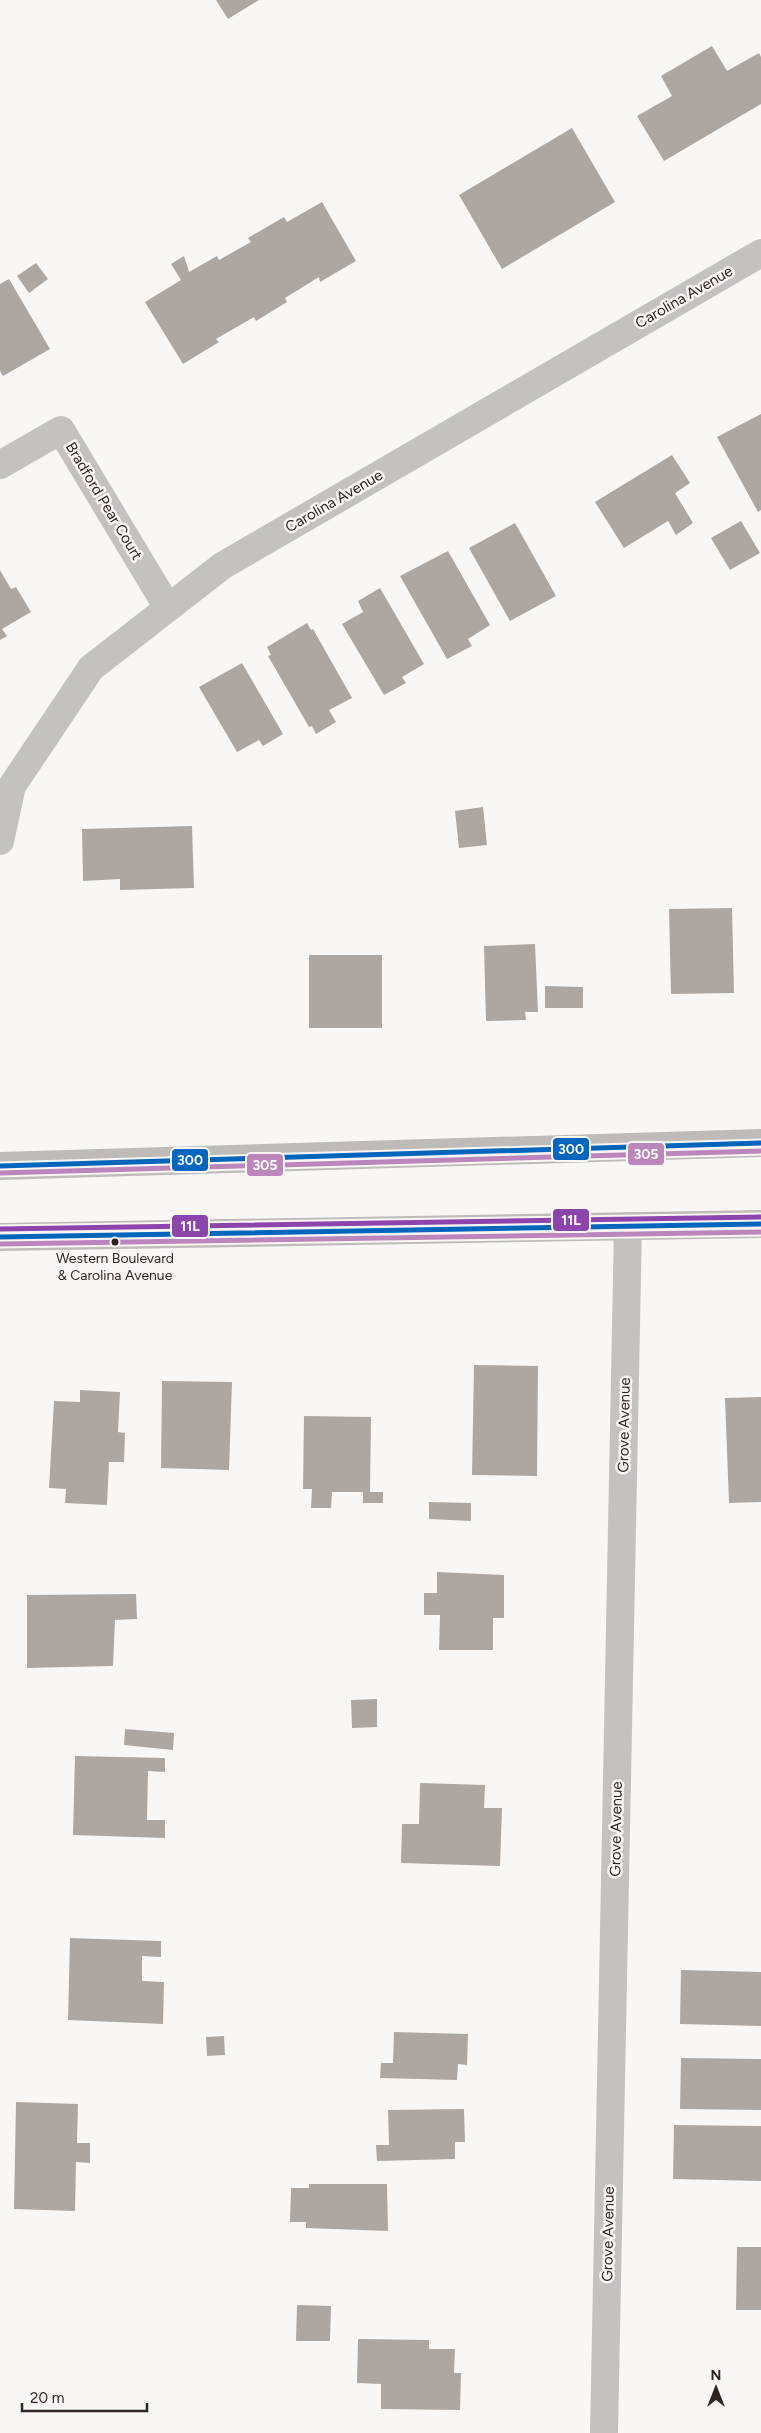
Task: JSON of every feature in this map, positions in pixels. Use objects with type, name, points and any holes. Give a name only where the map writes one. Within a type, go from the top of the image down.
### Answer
[{"type":"main road","points":[[0,1166],[761,1143]]},
{"type":"main road","points":[[0,1237],[761,1224]]},
{"type":"street","name":"Carolina Avenue","points":[[0,841],[12,786],[91,668],[222,566],[761,253]]},
{"type":"street","name":"Bradford Pear Court","points":[[0,465],[61,430],[168,608]]},
{"type":"street","name":"Grove Avenue","points":[[604,2433],[628,1226]]},
{"type":"building","points":[[216,0],[259,0],[228,19]]},
{"type":"building","points":[[712,46],[727,71],[759,53],[761,57],[761,104],[664,161],[637,116],[672,96],[661,76]]},
{"type":"building","points":[[572,128],[615,202],[502,269],[459,195]]},
{"type":"building","points":[[322,202],[356,261],[320,282],[319,277],[285,298],[287,302],[256,321],[254,317],[216,339],[219,342],[183,364],[145,302],[181,280],[171,264],[184,256],[189,272],[217,256],[219,260],[251,242],[248,238],[284,217],[287,222]]},
{"type":"building","points":[[36,263],[48,279],[29,293],[17,276]]},
{"type":"building","points":[[9,279],[50,349],[3,376],[0,371],[0,284]]},
{"type":"building","points":[[761,414],[761,510],[758,512],[717,437]]},
{"type":"building","points":[[672,455],[690,483],[675,493],[693,523],[676,535],[668,521],[624,548],[595,502]]},
{"type":"building","points":[[741,521],[760,553],[730,570],[711,538]]},
{"type":"building","points":[[515,523],[556,596],[510,621],[469,548]]},
{"type":"building","points":[[448,551],[490,625],[468,639],[472,646],[447,659],[400,576]]},
{"type":"building","points":[[0,570],[11,589],[16,587],[31,612],[2,629],[7,636],[0,640]]},
{"type":"building","points":[[380,588],[424,664],[402,677],[406,683],[384,695],[342,624],[363,612],[358,601]]},
{"type":"building","points":[[307,623],[311,630],[313,629],[352,698],[329,710],[336,722],[316,734],[312,726],[309,727],[268,656],[271,655],[267,647]]},
{"type":"building","points":[[242,663],[283,734],[263,746],[259,740],[237,752],[199,687]]},
{"type":"building","points":[[483,807],[487,845],[459,848],[455,811]]},
{"type":"building","points":[[192,826],[194,888],[120,890],[120,879],[83,881],[82,829]]},
{"type":"building","points":[[732,908],[734,993],[671,994],[669,909]]},
{"type":"building","points":[[535,944],[538,1012],[525,1012],[526,1020],[486,1021],[484,946]]},
{"type":"building","points":[[309,955],[382,955],[382,1028],[309,1028]]},
{"type":"building","points":[[545,986],[583,987],[583,1008],[545,1008]]},
{"type":"building","points":[[474,1365],[538,1366],[537,1476],[472,1475]]},
{"type":"building","points":[[162,1381],[232,1382],[229,1470],[161,1468]]},
{"type":"building","points":[[80,1390],[120,1392],[118,1432],[125,1433],[124,1462],[109,1462],[107,1505],[65,1503],[66,1489],[49,1488],[54,1401],[80,1402]]},
{"type":"building","points":[[761,1397],[761,1502],[729,1503],[725,1398]]},
{"type":"building","points":[[304,1416],[371,1417],[370,1492],[383,1492],[383,1503],[363,1503],[363,1492],[332,1492],[331,1508],[311,1508],[312,1489],[303,1489]]},
{"type":"building","points":[[429,1502],[471,1503],[471,1521],[429,1519]]},
{"type":"building","points":[[437,1572],[504,1575],[504,1618],[493,1618],[493,1650],[439,1650],[440,1615],[424,1615],[424,1593],[437,1593]]},
{"type":"building","points":[[136,1594],[137,1619],[115,1620],[113,1666],[27,1668],[27,1595]]},
{"type":"building","points":[[377,1699],[377,1727],[352,1728],[351,1700]]},
{"type":"building","points":[[125,1729],[174,1733],[173,1750],[124,1745]]},
{"type":"building","points":[[75,1756],[165,1758],[165,1772],[148,1771],[147,1820],[165,1820],[165,1838],[73,1835]]},
{"type":"building","points":[[420,1783],[485,1785],[484,1808],[502,1808],[500,1866],[401,1863],[402,1824],[419,1824]]},
{"type":"building","points":[[70,1938],[161,1941],[161,1957],[142,1956],[142,1981],[164,1982],[163,2024],[68,2020]]},
{"type":"building","points":[[681,1970],[761,1972],[761,2026],[680,2024]]},
{"type":"building","points":[[394,2032],[468,2034],[467,2065],[458,2064],[457,2080],[380,2078],[381,2063],[393,2063]]},
{"type":"building","points":[[224,2036],[225,2055],[207,2056],[206,2037]]},
{"type":"building","points":[[681,2058],[761,2059],[761,2110],[680,2109]]},
{"type":"building","points":[[16,2102],[78,2104],[77,2143],[90,2143],[90,2163],[76,2162],[75,2211],[14,2209]]},
{"type":"building","points":[[464,2109],[465,2142],[455,2142],[455,2159],[377,2161],[376,2145],[389,2145],[388,2110]]},
{"type":"building","points":[[674,2125],[761,2126],[761,2181],[673,2179]]},
{"type":"building","points":[[309,2184],[387,2184],[388,2231],[306,2228],[306,2222],[290,2222],[291,2188],[309,2188]]},
{"type":"building","points":[[737,2247],[761,2247],[761,2310],[736,2310]]},
{"type":"building","points":[[297,2305],[331,2306],[330,2341],[296,2341]]},
{"type":"building","points":[[358,2339],[429,2340],[429,2349],[455,2349],[454,2373],[461,2373],[460,2410],[381,2409],[381,2384],[357,2383]]},
{"type":"transit line","name":"300","points":[[0,1166],[761,1143]]},
{"type":"transit line","name":"305","points":[[0,1173],[761,1151]]},
{"type":"transit line","name":"11L","points":[[0,1229],[761,1217]]},
{"type":"transit line","name":"300","points":[[0,1237],[761,1224]]},
{"type":"transit line","name":"305","points":[[0,1244],[761,1232]]},
{"type":"place","name":"Western Boulevard & Carolina Avenue","points":[[115,1242]]}]
